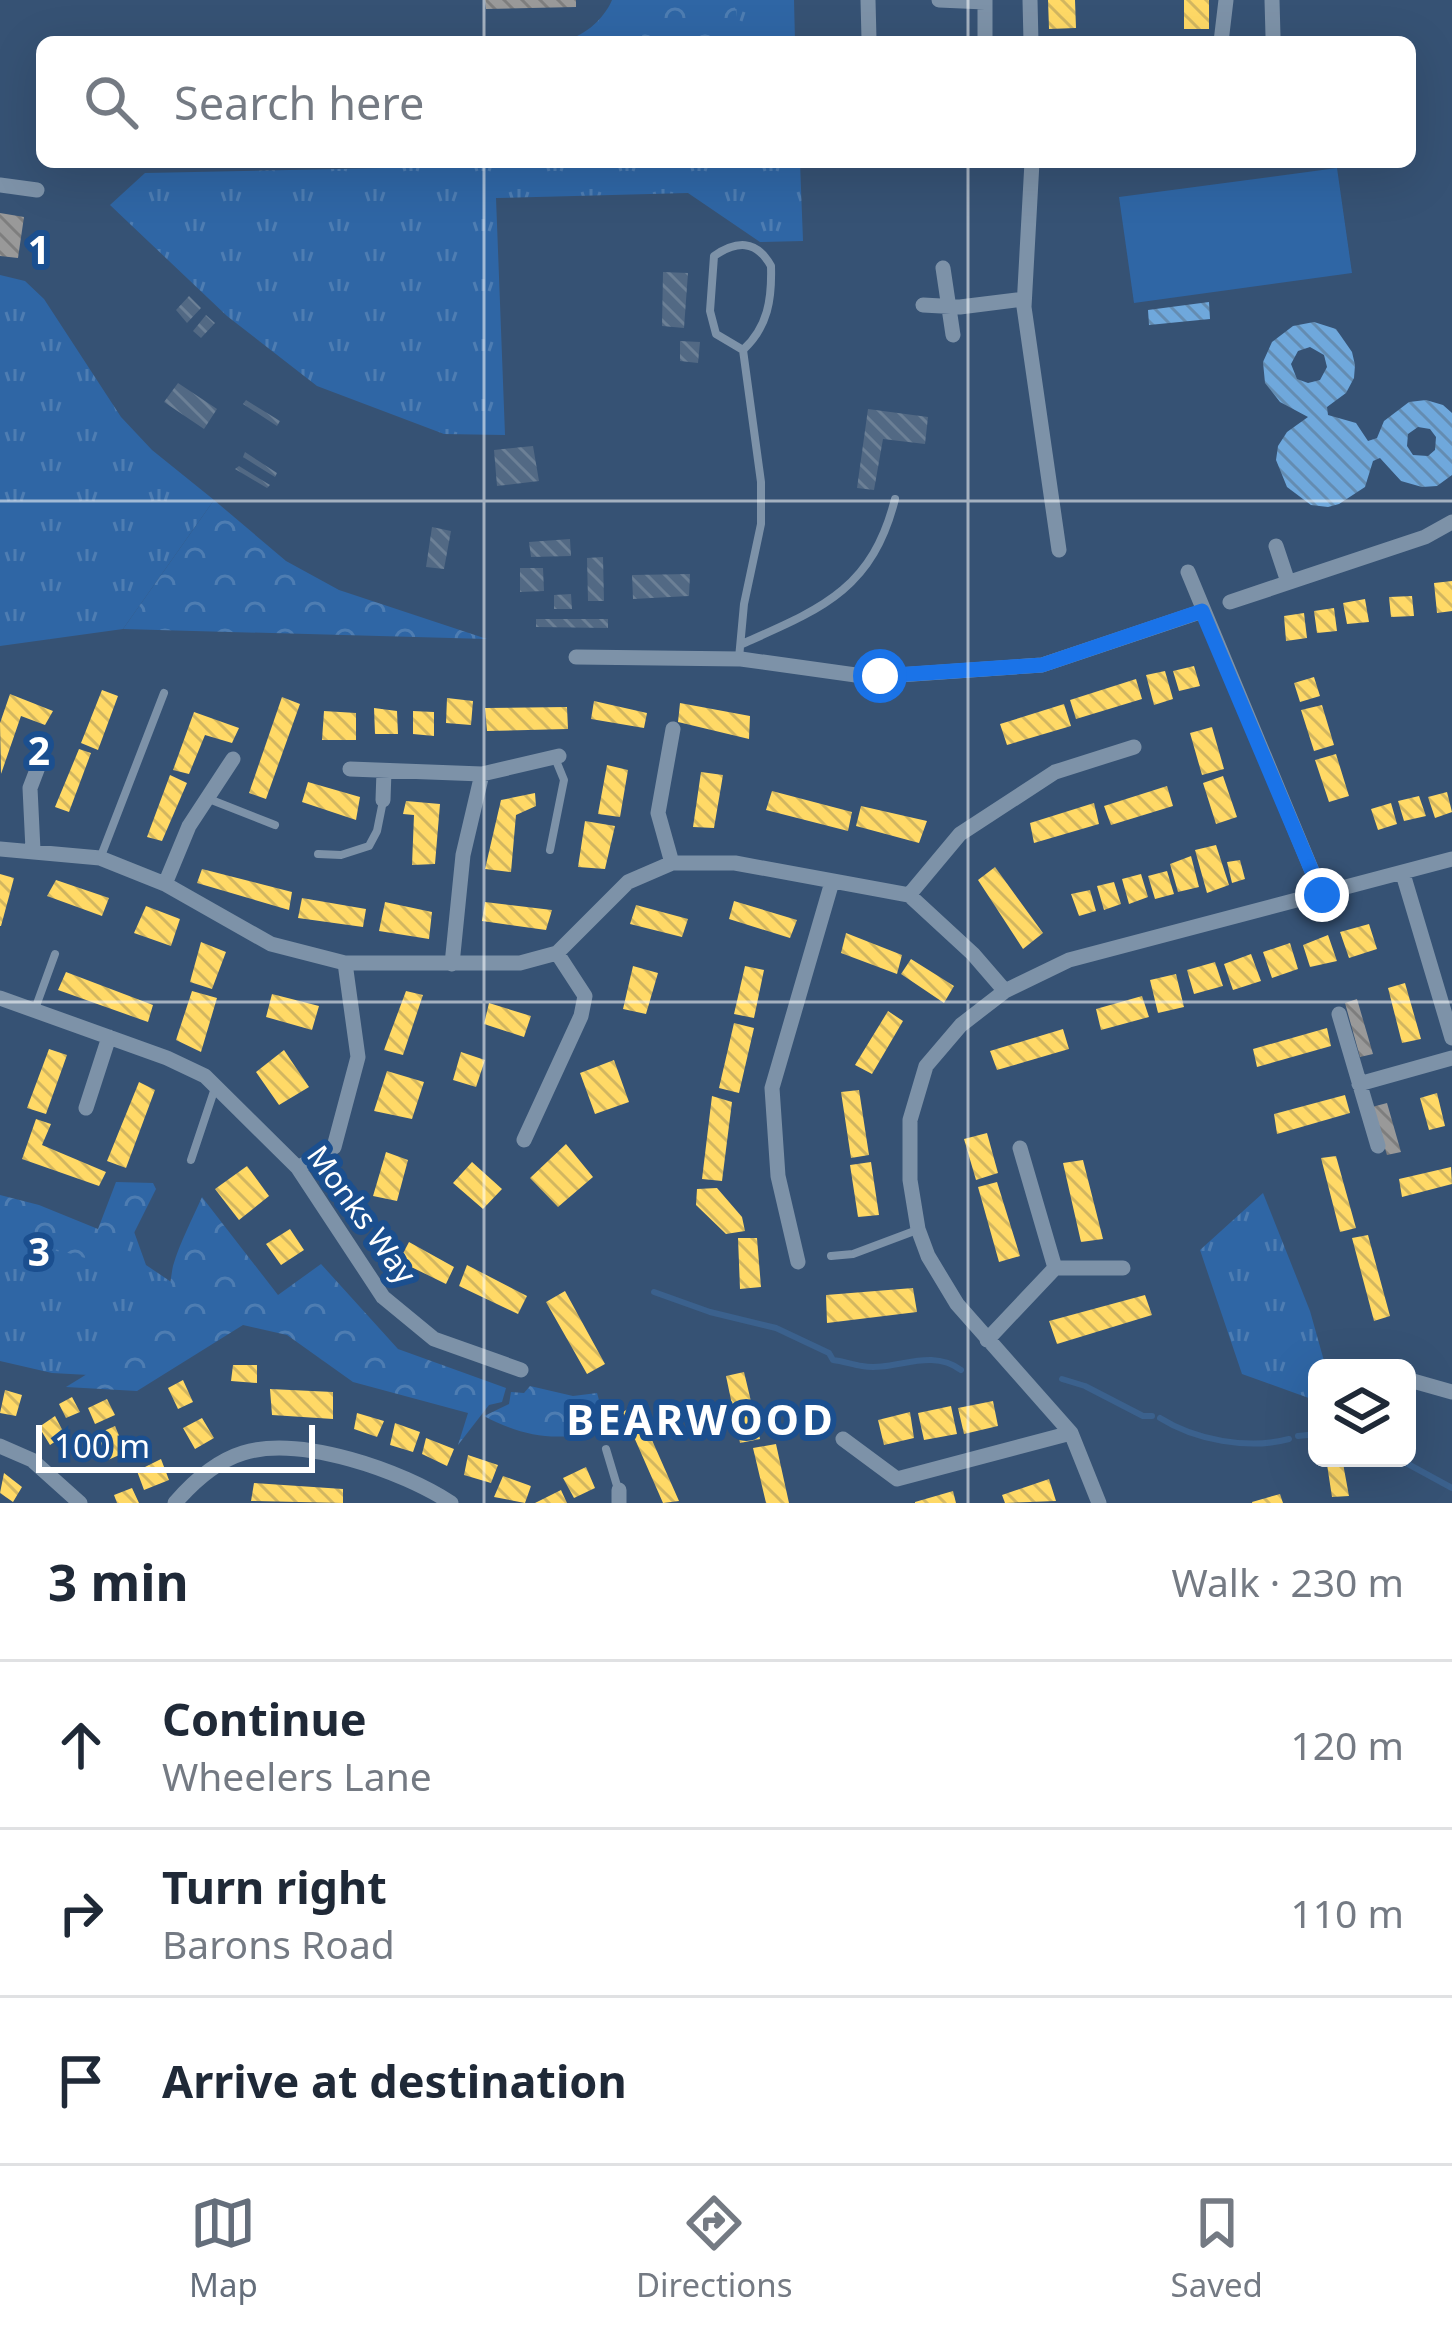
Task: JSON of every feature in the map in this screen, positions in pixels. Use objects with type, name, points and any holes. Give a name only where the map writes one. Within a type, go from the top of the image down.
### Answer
[{"type":"street","points":[[868,0],[869,36]]},
{"type":"street","points":[[939,0],[985,1],[985,36]]},
{"type":"street","points":[[1030,0],[1031,36]]},
{"type":"street","points":[[1222,36],[1226,0]]},
{"type":"street","points":[[1272,0],[1273,35]]},
{"type":"street","points":[[1032,168],[1024,299],[1059,550]]},
{"type":"street","points":[[0,185],[37,190]]},
{"type":"street","points":[[943,268],[953,335]]},
{"type":"street","points":[[923,305],[1024,299]]},
{"type":"street","points":[[1230,602],[1426,537],[1452,522]]},
{"type":"street","points":[[1276,546],[1288,582]]},
{"type":"street","points":[[1188,572],[1322,895]]},
{"type":"street","points":[[576,657],[740,652],[870,677],[1042,665],[1202,611]]},
{"type":"street","points":[[672,863],[658,813],[673,730]]},
{"type":"street","points":[[909,896],[960,834],[1055,772],[1134,747]]},
{"type":"street","points":[[33,850],[30,788],[43,754]]},
{"type":"street","points":[[350,770],[482,775],[557,756]]},
{"type":"street","points":[[165,884],[189,826],[233,759]]},
{"type":"street","points":[[383,800],[384,771]]},
{"type":"street","points":[[452,964],[463,854],[482,775]]},
{"type":"street","points":[[0,849],[100,858],[165,884],[272,944],[345,963],[520,963],[557,953],[628,882],[672,863],[735,863],[909,896],[973,954],[1005,991]]},
{"type":"street","points":[[1099,1503],[1071,1433],[957,1304],[928,1256],[910,1180],[910,1120],[926,1066],[961,1025],[1005,991],[1069,959],[1452,859]]},
{"type":"street","points":[[1402,874],[1452,1039]]},
{"type":"street","points":[[798,1262],[778,1176],[772,1088],[832,882]]},
{"type":"street","points":[[524,1140],[585,996],[557,953]]},
{"type":"street","points":[[298,1168],[334,1147],[346,1111],[358,1057],[345,963]]},
{"type":"street","name":"Monks Way","points":[[0,998],[206,1076],[298,1168],[382,1297],[434,1339],[520,1370]]},
{"type":"street","points":[[1339,1014],[1378,1146]]},
{"type":"street","points":[[86,1108],[109,1037]]},
{"type":"street","points":[[1359,1084],[1452,1058]]},
{"type":"street","points":[[1020,1148],[1055,1268]]},
{"type":"street","points":[[987,1340],[1055,1268],[1123,1268]]},
{"type":"street","points":[[1416,1382],[1452,1392]]},
{"type":"street","points":[[843,1439],[897,1479],[1071,1433]]},
{"type":"street","points":[[0,1446],[32,1460],[74,1501]]},
{"type":"street","points":[[175,1503],[200,1478],[239,1454],[282,1448],[316,1451],[362,1465],[451,1503]]},
{"type":"lane","points":[[736,243],[751,245],[771,266],[766,317],[759,335],[743,350],[716,334],[710,311],[713,256],[736,243]]},
{"type":"lane","points":[[740,652],[761,503],[743,350]]},
{"type":"lane","points":[[740,652],[845,591],[887,532],[895,499]]},
{"type":"lane","points":[[100,858],[164,693]]},
{"type":"lane","points":[[550,850],[564,780],[557,756]]},
{"type":"lane","points":[[207,799],[274,825]]},
{"type":"lane","points":[[318,854],[341,855],[368,846],[377,831],[383,800]]},
{"type":"lane","points":[[34,1011],[56,954]]},
{"type":"lane","points":[[191,1160],[215,1086]]},
{"type":"lane","points":[[831,1256],[853,1253],[918,1229]]},
{"type":"lane","points":[[606,1449],[619,1497]]},
{"type":"green space","points":[[612,0],[794,0],[795,36],[578,36],[603,15]]},
{"type":"green space","points":[[638,0],[740,0],[734,2],[741,36],[642,36]]},
{"type":"green space","points":[[800,168],[803,241],[760,242],[688,193],[496,198],[505,435],[444,434],[317,386],[227,316],[110,205],[145,173]]},
{"type":"green space","points":[[1337,168],[1352,273],[1134,303],[1119,197]]},
{"type":"green space","points":[[0,275],[25,281],[44,299],[121,417],[152,450],[214,500],[123,629],[0,646]]},
{"type":"green space","points":[[214,500],[286,561],[339,590],[487,639],[123,629]]},
{"type":"green space","points":[[116,1182],[153,1183],[156,1189],[122,1257],[109,1265],[0,1233],[0,1195],[98,1229]]},
{"type":"green space","points":[[1263,1193],[1310,1311],[1323,1359],[1308,1359],[1308,1398],[1242,1374],[1200,1250]]},
{"type":"green space","points":[[202,1197],[278,1295],[321,1264],[398,1349],[506,1388],[502,1402],[489,1405],[458,1445],[468,1413],[353,1382],[287,1335],[243,1325],[137,1391],[66,1387],[110,1358],[149,1323],[168,1290],[176,1257]]},
{"type":"green space","points":[[0,1206],[97,1242],[132,1226],[146,1265],[198,1300],[107,1376],[52,1373],[0,1361]]},
{"type":"green space","points":[[530,1386],[573,1396],[597,1393],[607,1428],[575,1436],[544,1436],[484,1416],[509,1404],[511,1392],[524,1393]]},
{"type":"building: Homes","points":[[1048,0],[1075,0],[1076,28],[1049,29]]},
{"type":"building: Homes","points":[[1184,0],[1209,0],[1209,29],[1184,29]]},
{"type":"building: Homes","points":[[1452,581],[1452,611],[1437,613],[1434,583]]},
{"type":"building: Homes","points":[[1412,596],[1414,616],[1391,617],[1389,597]]},
{"type":"building: Homes","points":[[1365,599],[1369,622],[1347,624],[1343,603]]},
{"type":"building: Homes","points":[[1334,608],[1337,631],[1317,633],[1314,611]]},
{"type":"building: Homes","points":[[1304,613],[1307,638],[1286,641],[1284,616]]},
{"type":"building: Homes","points":[[1194,666],[1200,686],[1179,691],[1173,671]]},
{"type":"building: Homes","points":[[1165,671],[1173,699],[1154,705],[1146,675]]},
{"type":"building: Homes","points":[[1314,677],[1320,696],[1300,702],[1294,683]]},
{"type":"building: Homes","points":[[1136,679],[1142,699],[1076,719],[1070,700]]},
{"type":"building: Homes","points":[[102,690],[118,696],[98,750],[81,743]]},
{"type":"building: Homes","points":[[10,694],[53,711],[45,725],[21,716],[1,774],[0,723]]},
{"type":"building: Homes","points":[[282,697],[300,704],[266,799],[249,793]]},
{"type":"building: Homes","points":[[447,698],[473,701],[471,725],[446,723]]},
{"type":"building: Homes","points":[[594,701],[647,713],[644,728],[591,719]]},
{"type":"building: Homes","points":[[680,703],[750,716],[749,739],[678,722]]},
{"type":"building: Homes","points":[[1064,704],[1071,726],[1007,745],[1000,724]]},
{"type":"building: Homes","points":[[1322,705],[1334,745],[1314,751],[1301,710]]},
{"type":"building: Homes","points":[[567,707],[568,729],[487,731],[485,708]]},
{"type":"building: Homes","points":[[374,708],[397,711],[398,734],[375,734]]},
{"type":"building: Homes","points":[[324,711],[356,713],[356,740],[322,740]]},
{"type":"building: Homes","points":[[413,711],[434,712],[434,736],[413,734]]},
{"type":"building: Homes","points":[[194,712],[239,728],[232,743],[205,735],[189,774],[173,770]]},
{"type":"building: Homes","points":[[1212,727],[1224,769],[1202,775],[1190,733]]},
{"type":"building: Homes","points":[[79,749],[91,753],[69,812],[55,807]]},
{"type":"building: Homes","points":[[1336,754],[1349,796],[1329,802],[1315,760]]},
{"type":"building: Homes","points":[[607,765],[628,770],[620,817],[598,814]]},
{"type":"building: Homes","points":[[701,772],[723,775],[714,828],[693,827]]},
{"type":"building: Homes","points":[[170,775],[187,783],[162,841],[147,837]]},
{"type":"building: Homes","points":[[1223,776],[1237,817],[1216,824],[1203,783]]},
{"type":"building: Homes","points":[[308,782],[360,797],[356,820],[302,802]]},
{"type":"building: Homes","points":[[1167,786],[1173,806],[1111,825],[1104,806]]},
{"type":"building: Homes","points":[[772,791],[852,812],[848,831],[766,810]]},
{"type":"building: Homes","points":[[1447,792],[1452,812],[1435,818],[1428,797]]},
{"type":"building: Homes","points":[[535,793],[536,806],[516,815],[511,872],[485,869],[501,800]]},
{"type":"building: Homes","points":[[1419,796],[1426,816],[1404,821],[1398,801]]},
{"type":"building: Homes","points":[[406,801],[440,804],[435,864],[412,865],[414,815],[403,814]]},
{"type":"building: Homes","points":[[1094,803],[1099,824],[1034,843],[1030,823]]},
{"type":"building: Homes","points":[[1391,803],[1397,824],[1378,830],[1371,809]]},
{"type":"building: Homes","points":[[861,806],[927,821],[919,843],[856,826]]},
{"type":"building: Homes","points":[[585,821],[615,826],[605,869],[578,867]]},
{"type":"building: Homes","points":[[1216,845],[1229,885],[1207,893],[1195,850]]},
{"type":"building: Homes","points":[[1191,856],[1199,887],[1178,892],[1170,864]]},
{"type":"building: Homes","points":[[1240,860],[1245,879],[1232,883],[1227,862]]},
{"type":"building: Homes","points":[[995,867],[1043,933],[1023,949],[978,880]]},
{"type":"building: Homes","points":[[202,869],[292,892],[289,910],[197,883]]},
{"type":"building: Homes","points":[[1167,871],[1174,894],[1155,899],[1148,876]]},
{"type":"building: Homes","points":[[0,874],[14,878],[1,926],[0,926]]},
{"type":"building: Homes","points":[[1141,874],[1148,897],[1129,904],[1122,879]]},
{"type":"building: Homes","points":[[56,880],[109,898],[102,916],[47,896]]},
{"type":"building: Homes","points":[[1114,882],[1121,904],[1104,910],[1097,886]]},
{"type":"building: Homes","points":[[1090,890],[1096,911],[1079,916],[1071,894]]},
{"type":"building: Homes","points":[[302,898],[366,909],[363,927],[298,918]]},
{"type":"building: Homes","points":[[734,901],[797,920],[790,938],[729,919]]},
{"type":"building: Homes","points":[[385,902],[432,912],[429,939],[379,931]]},
{"type":"building: Homes","points":[[485,902],[552,910],[546,930],[482,921]]},
{"type":"building: Homes","points":[[636,905],[688,919],[682,937],[630,924]]},
{"type":"building: Homes","points":[[146,906],[180,919],[171,946],[134,933]]},
{"type":"building: Homes","points":[[1369,924],[1377,949],[1349,958],[1340,932]]},
{"type":"building: Homes","points":[[846,933],[902,955],[897,974],[841,953]]},
{"type":"building: Homes","points":[[1328,935],[1337,961],[1310,967],[1303,945]]},
{"type":"building: Homes","points":[[201,942],[226,952],[212,989],[190,982]]},
{"type":"building: Homes","points":[[1290,943],[1298,969],[1272,978],[1263,952]]},
{"type":"building: Homes","points":[[1251,954],[1261,981],[1233,990],[1224,964]]},
{"type":"building: Homes","points":[[911,959],[954,986],[944,1003],[901,974]]},
{"type":"building: Homes","points":[[1215,962],[1223,986],[1194,994],[1187,970]]},
{"type":"building: Homes","points":[[633,966],[658,973],[646,1014],[623,1009]]},
{"type":"building: Homes","points":[[745,966],[764,970],[754,1018],[734,1014]]},
{"type":"building: Homes","points":[[66,972],[153,1005],[148,1022],[58,990]]},
{"type":"building: Homes","points":[[1176,974],[1184,1007],[1158,1013],[1150,980]]},
{"type":"building: Homes","points":[[1405,983],[1421,1039],[1402,1043],[1388,988]]},
{"type":"building: Homes","points":[[192,991],[217,998],[201,1052],[176,1040]]},
{"type":"building: Homes","points":[[406,991],[423,995],[403,1055],[384,1050]]},
{"type":"building: Homes","points":[[272,994],[319,1006],[312,1030],[266,1017]]},
{"type":"building: Homes","points":[[1142,996],[1149,1017],[1101,1030],[1096,1009]]},
{"type":"building: Homes","points":[[489,1003],[531,1016],[524,1037],[484,1024]]},
{"type":"building: Homes","points":[[888,1011],[903,1021],[872,1074],[855,1065]]},
{"type":"building: Homes","points":[[734,1023],[754,1028],[739,1093],[719,1088]]},
{"type":"building: Homes","points":[[1327,1028],[1331,1046],[1257,1067],[1253,1049]]},
{"type":"building: Homes","points":[[1063,1029],[1069,1049],[997,1070],[990,1051]]},
{"type":"building: Homes","points":[[49,1049],[67,1055],[46,1114],[27,1108]]},
{"type":"building: Homes","points":[[284,1050],[309,1087],[279,1105],[256,1072]]},
{"type":"building: Homes","points":[[461,1052],[485,1060],[476,1087],[453,1080]]},
{"type":"building: Homes","points":[[614,1060],[629,1102],[595,1114],[580,1073]]},
{"type":"building: Homes","points":[[387,1071],[424,1082],[412,1119],[374,1111]]},
{"type":"building: Homes","points":[[139,1082],[155,1090],[126,1168],[107,1161]]},
{"type":"building: Homes","points":[[859,1090],[869,1155],[851,1158],[841,1092]]},
{"type":"building: Homes","points":[[1437,1093],[1445,1126],[1429,1130],[1420,1098]]},
{"type":"building: Homes","points":[[1345,1095],[1350,1113],[1277,1134],[1274,1114]]},
{"type":"building: Homes","points":[[712,1096],[732,1102],[722,1181],[702,1179]]},
{"type":"building: Homes","points":[[36,1119],[51,1124],[42,1145],[106,1172],[99,1186],[22,1159]]},
{"type":"building: Homes","points":[[987,1133],[998,1173],[976,1180],[964,1139]]},
{"type":"building: Homes","points":[[566,1144],[593,1177],[558,1207],[530,1178]]},
{"type":"building: Homes","points":[[386,1152],[408,1160],[397,1201],[373,1196]]},
{"type":"building: Homes","points":[[1336,1156],[1356,1228],[1340,1232],[1321,1158]]},
{"type":"building: Homes","points":[[1083,1160],[1103,1239],[1081,1242],[1063,1163]]},
{"type":"building: Homes","points":[[472,1162],[502,1189],[483,1209],[453,1183]]},
{"type":"building: Homes","points":[[871,1162],[879,1215],[858,1217],[850,1165]]},
{"type":"building: Homes","points":[[247,1166],[269,1196],[239,1220],[215,1189]]},
{"type":"building: Homes","points":[[1451,1167],[1452,1184],[1402,1197],[1399,1179]]},
{"type":"building: Homes","points":[[997,1182],[1020,1256],[999,1262],[978,1187]]},
{"type":"building: Homes","points":[[717,1188],[742,1217],[745,1231],[726,1234],[696,1205],[697,1189]]},
{"type":"building: Homes","points":[[290,1229],[304,1250],[281,1265],[266,1244]]},
{"type":"building: Homes","points":[[1368,1235],[1390,1316],[1374,1321],[1352,1238]]},
{"type":"building: Homes","points":[[738,1238],[757,1238],[761,1287],[740,1289]]},
{"type":"building: Homes","points":[[409,1242],[454,1267],[446,1284],[399,1261]]},
{"type":"building: Homes","points":[[467,1265],[527,1296],[518,1314],[459,1286]]},
{"type":"building: Homes","points":[[913,1288],[917,1312],[827,1323],[826,1295]]},
{"type":"building: Homes","points":[[565,1291],[605,1364],[587,1374],[546,1302]]},
{"type":"building: Homes","points":[[1145,1295],[1152,1315],[1057,1344],[1049,1321]]},
{"type":"building: Homes","points":[[233,1365],[257,1365],[257,1383],[231,1381]]},
{"type":"building: Homes","points":[[744,1372],[760,1439],[740,1443],[726,1376]]},
{"type":"building: Homes","points":[[183,1380],[193,1402],[178,1409],[168,1388]]},
{"type":"building: Homes","points":[[270,1389],[333,1392],[333,1419],[272,1415]]},
{"type":"building: Homes","points":[[5,1390],[22,1395],[16,1416],[0,1413]]},
{"type":"building: Homes","points":[[72,1397],[80,1412],[66,1418],[59,1404]]},
{"type":"building: Homes","points":[[107,1399],[115,1415],[95,1424],[88,1408]]},
{"type":"building: Homes","points":[[993,1401],[998,1426],[964,1434],[958,1408]]},
{"type":"building: Homes","points":[[636,1404],[679,1501],[663,1503],[623,1412]]},
{"type":"building: Homes","points":[[951,1406],[957,1434],[924,1440],[918,1413]]},
{"type":"building: Homes","points":[[910,1412],[914,1438],[884,1445],[878,1420]]},
{"type":"building: Homes","points":[[357,1413],[384,1421],[377,1437],[354,1429]]},
{"type":"building: Homes","points":[[55,1416],[65,1435],[50,1445],[39,1427]]},
{"type":"building: Homes","points":[[202,1418],[214,1438],[195,1449],[183,1428]]},
{"type":"building: Homes","points":[[395,1423],[420,1432],[413,1452],[390,1445]]},
{"type":"building: Homes","points":[[115,1426],[126,1452],[108,1460],[97,1434]]},
{"type":"building: Homes","points":[[426,1438],[454,1449],[447,1466],[422,1454]]},
{"type":"building: Homes","points":[[776,1444],[789,1503],[766,1503],[753,1448]]},
{"type":"building: Homes","points":[[468,1455],[498,1465],[491,1483],[464,1475]]},
{"type":"building: Homes","points":[[161,1459],[169,1480],[144,1490],[137,1471]]},
{"type":"building: Homes","points":[[586,1467],[595,1488],[574,1498],[563,1478]]},
{"type":"building: Homes","points":[[1327,1467],[1344,1467],[1349,1496],[1332,1497]]},
{"type":"building: Homes","points":[[4,1473],[22,1487],[13,1502],[0,1493]]},
{"type":"building: Homes","points":[[503,1476],[531,1486],[525,1503],[494,1497]]},
{"type":"building: Homes","points":[[1049,1479],[1056,1501],[1005,1503],[1002,1495]]},
{"type":"building: Homes","points":[[254,1483],[343,1489],[343,1503],[251,1501]]},
{"type":"building: Homes","points":[[132,1488],[139,1503],[117,1503],[114,1495]]},
{"type":"building: Homes","points":[[561,1490],[567,1503],[535,1503]]},
{"type":"building: Homes","points":[[953,1491],[956,1503],[915,1503],[915,1502]]},
{"type":"building: Homes","points":[[1280,1494],[1283,1503],[1252,1503],[1252,1502]]},
{"type":"building: Schools","points":[[1209,302],[1210,319],[1149,325],[1148,310]]},
{"type":"building: Schools","points":[[1314,322],[1336,329],[1352,352],[1354,378],[1346,393],[1327,407],[1328,415],[1356,423],[1368,441],[1377,438],[1384,421],[1409,402],[1426,400],[1452,413],[1452,475],[1437,486],[1422,487],[1401,481],[1380,458],[1373,461],[1365,487],[1328,507],[1311,505],[1287,487],[1276,460],[1278,446],[1287,432],[1308,417],[1280,402],[1265,383],[1263,362],[1272,342],[1293,326]],"holes":[[[1310,347],[1324,355],[1327,367],[1320,380],[1308,383],[1297,379],[1291,364],[1298,351]],[[1418,427],[1430,429],[1436,437],[1435,450],[1428,456],[1413,455],[1407,446],[1408,434]]]},
{"type":"building: Industry","points":[[485,0],[576,0],[576,7],[486,9]]},
{"type":"building: Industry","points":[[0,213],[24,217],[18,258],[0,256]]},
{"type":"building: Industry","points":[[1357,999],[1373,1054],[1360,1057],[1345,1003]]},
{"type":"building: Industry","points":[[1387,1103],[1401,1152],[1387,1155],[1372,1107]]},
{"type":"building: Other","points":[[663,272],[688,273],[684,328],[662,326]]},
{"type":"building: Other","points":[[189,296],[201,308],[187,323],[176,310]]},
{"type":"building: Other","points":[[206,315],[215,323],[201,338],[193,331]]},
{"type":"building: Other","points":[[680,341],[700,342],[698,363],[680,361]]},
{"type":"building: Other","points":[[178,383],[217,409],[204,429],[164,402]]},
{"type":"building: Other","points":[[246,400],[280,421],[277,426],[243,404]]},
{"type":"building: Other","points":[[868,409],[928,417],[925,444],[883,439],[874,490],[857,488]]},
{"type":"building: Other","points":[[533,446],[539,481],[497,486],[494,450]]},
{"type":"building: Other","points":[[245,452],[277,473],[275,477],[243,457]]},
{"type":"building: Other","points":[[239,466],[270,485],[267,488],[235,469]]},
{"type":"building: Other","points":[[432,527],[451,531],[444,569],[426,567]]},
{"type":"building: Other","points":[[570,539],[571,556],[531,557],[529,542]]},
{"type":"building: Other","points":[[603,557],[604,601],[588,601],[587,558]]},
{"type":"building: Other","points":[[520,568],[543,568],[544,591],[520,592]]},
{"type":"building: Other","points":[[690,574],[689,596],[633,599],[632,575]]},
{"type":"building: Other","points":[[571,594],[572,609],[554,609],[554,595]]},
{"type":"building: Other","points":[[536,619],[608,619],[608,628],[536,627]]},
{"type":"waterway","points":[[654,1292],[776,1328],[829,1353],[833,1360],[874,1367],[937,1361],[961,1370]]},
{"type":"waterway","points":[[1062,1379],[1152,1416]]},
{"type":"waterway","points":[[1160,1418],[1222,1441],[1289,1439]]},
{"type":"waterway","points":[[1298,1436],[1308,1435]]},
{"type":"waterway","points":[[1414,1467],[1452,1488]]},
{"type":"district","name":"BEARWOOD","points":[[701,1420]]},
{"type":"route","points":[[880,676],[1042,665],[1202,611],[1322,895]]}]
